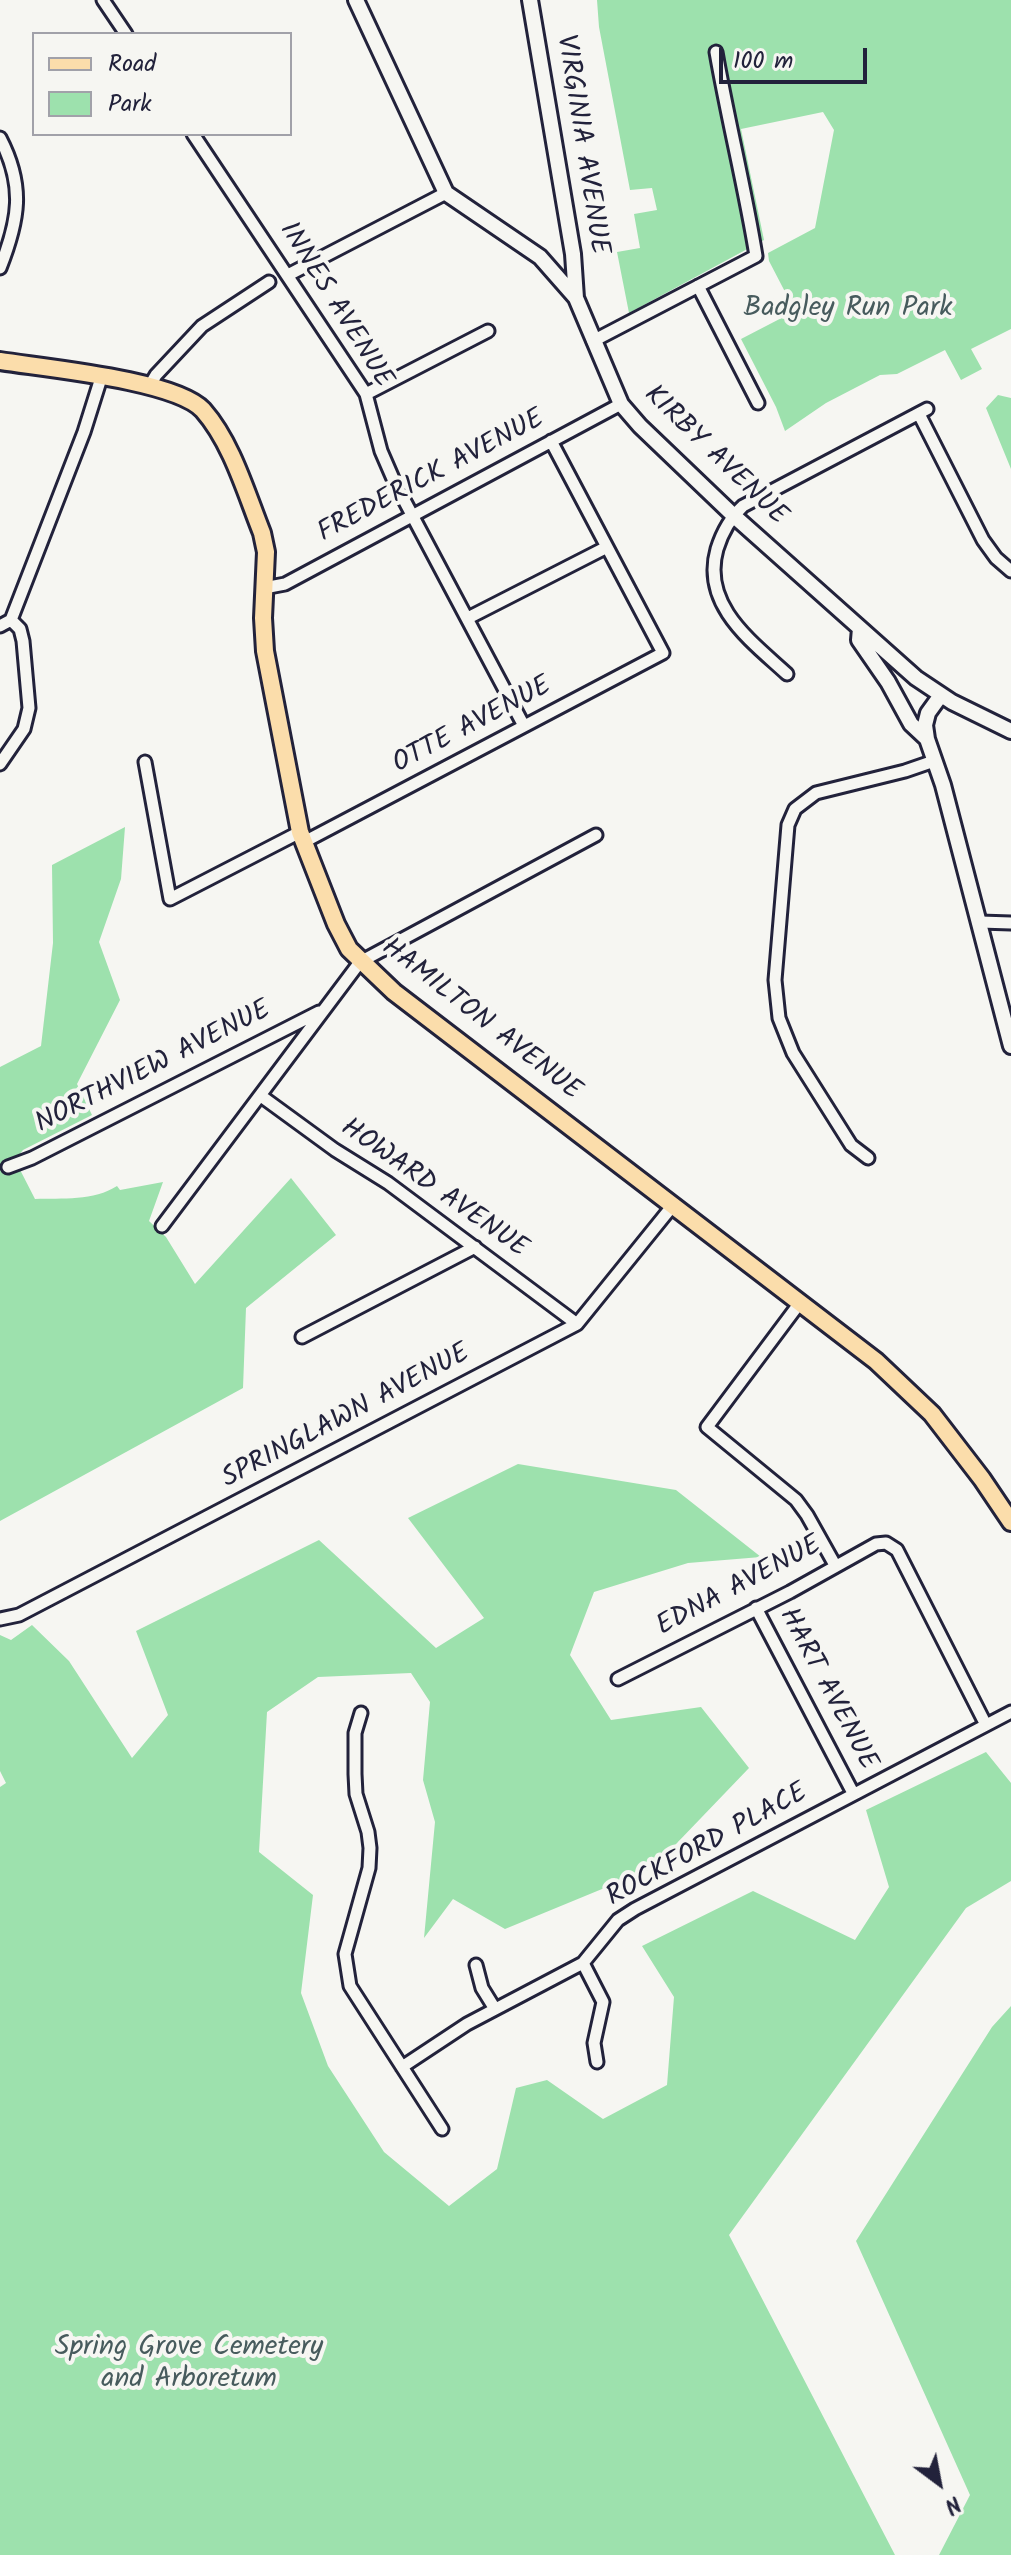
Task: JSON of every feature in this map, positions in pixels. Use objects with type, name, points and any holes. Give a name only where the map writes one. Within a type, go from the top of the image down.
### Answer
[{"type":"main road","name":"HAMILTON AVENUE","points":[[0,361],[149,387],[191,401],[202,409],[220,436],[262,533],[266,552],[265,651],[302,837],[336,924],[360,962],[394,992],[876,1361],[932,1414],[1008,1512]]},
{"type":"street","points":[[103,0],[125,32]]},
{"type":"street","points":[[288,275],[446,193],[356,0]]},
{"type":"street","name":"VIRGINIA AVENUE","points":[[530,0],[573,254],[576,298]]},
{"type":"street","points":[[593,341],[756,256],[716,52]]},
{"type":"street","name":"INNES AVENUE","points":[[194,136],[366,394],[381,451],[524,726]]},
{"type":"street","points":[[0,138],[11,165],[18,202],[13,235],[0,268]]},
{"type":"street","name":"KIRBY AVENUE","points":[[446,193],[540,257],[576,298],[621,404],[733,515],[916,678],[941,695],[1011,731]]},
{"type":"street","points":[[149,387],[156,375],[202,326],[269,282]]},
{"type":"street","points":[[698,286],[758,403]]},
{"type":"street","points":[[366,394],[488,331]]},
{"type":"street","points":[[0,764],[24,729],[29,708],[20,629],[6,623],[84,432],[101,378]]},
{"type":"street","name":"FREDERICK AVENUE","points":[[264,588],[285,584],[621,404]]},
{"type":"street","points":[[787,674],[741,631],[719,600],[713,580],[714,559],[733,515],[743,506],[923,412],[983,540],[996,558],[1011,571]]},
{"type":"street","points":[[468,618],[607,547],[551,441]]},
{"type":"street","name":"OTTE AVENUE","points":[[145,762],[170,899],[302,837],[663,653],[607,547]]},
{"type":"street","points":[[860,628],[859,640],[888,682],[911,724],[927,739]]},
{"type":"street","points":[[941,695],[928,713],[925,725],[927,739],[980,922],[1011,1046]]},
{"type":"street","points":[[868,1158],[851,1145],[793,1053],[779,1018],[775,980],[788,825],[795,809],[816,793],[934,761]]},
{"type":"street","points":[[162,1226],[360,962],[596,835]]},
{"type":"street","points":[[980,922],[1011,923]]},
{"type":"street","name":"NORTHVIEW AVENUE","points":[[8,1167],[32,1158],[321,1011]]},
{"type":"street","name":"HOWARD AVENUE","points":[[261,1096],[335,1150],[388,1183],[577,1324]]},
{"type":"street","name":"SPRINGLAWN AVENUE","points":[[0,1619],[19,1615],[577,1324],[674,1204]]},
{"type":"street","points":[[302,1337],[475,1247]]},
{"type":"street","points":[[799,1304],[707,1427],[796,1500],[835,1565]]},
{"type":"street","name":"EDNA AVENUE","points":[[618,1679],[876,1544],[886,1543],[897,1550],[986,1725]]},
{"type":"street","name":"HART AVENUE","points":[[756,1608],[853,1793]]},
{"type":"street","name":"ROCKFORD PLACE","points":[[402,2067],[495,2009],[583,1963],[618,1920],[635,1909],[1011,1712]]},
{"type":"street","points":[[361,1713],[355,1733],[356,1794],[368,1832],[369,1868],[345,1954],[347,1971],[358,2002],[442,2129]]},
{"type":"street","points":[[583,1963],[603,2002],[594,2043],[597,2062]]},
{"type":"street","points":[[476,1965],[482,1988],[495,2009]]},
{"type":"green space","name":"Badgley Run Park","points":[[597,0],[1011,0],[1011,329],[971,349],[982,369],[961,380],[945,350],[897,374],[880,375],[826,403],[785,431],[741,339],[795,311],[769,261],[768,253],[815,228],[834,130],[823,112],[741,129],[764,240],[629,313],[617,252],[640,248],[634,214],[657,210],[652,188],[630,190],[599,27]]},
{"type":"green space","points":[[998,395],[1011,398],[1011,469],[986,408]]},
{"type":"green space","points":[[125,827],[121,879],[99,942],[120,1000],[77,1084],[92,1115],[23,1150],[15,1160],[35,1199],[88,1196],[117,1186],[120,1190],[163,1182],[149,1221],[166,1237],[195,1284],[291,1178],[336,1235],[246,1308],[243,1388],[0,1521],[0,1067],[41,1046],[53,943],[52,865]]},
{"type":"green space","name":"Spring Grove Cemetery and Arboretum","points":[[518,1464],[676,1490],[761,1557],[688,1563],[594,1592],[570,1655],[611,1720],[701,1707],[749,1768],[653,1868],[505,1929],[453,1899],[424,1938],[435,1822],[423,1780],[430,1702],[411,1673],[318,1677],[267,1712],[259,1852],[313,1895],[301,1993],[328,2066],[384,2152],[449,2206],[497,2169],[516,2088],[547,2080],[603,2119],[667,2085],[674,1997],[642,1946],[753,1891],[855,1940],[889,1887],[866,1810],[986,1752],[1011,1783],[1011,1881],[966,1908],[729,2235],[895,2555],[0,2555],[0,1787],[6,1783],[0,1771],[0,1635],[11,1640],[32,1625],[69,1661],[132,1758],[168,1715],[136,1631],[319,1540],[436,1648],[484,1618],[408,1518]]},
{"type":"green space","points":[[1011,2006],[1011,2555],[939,2555],[970,2495],[856,2241],[992,2027]]}]
